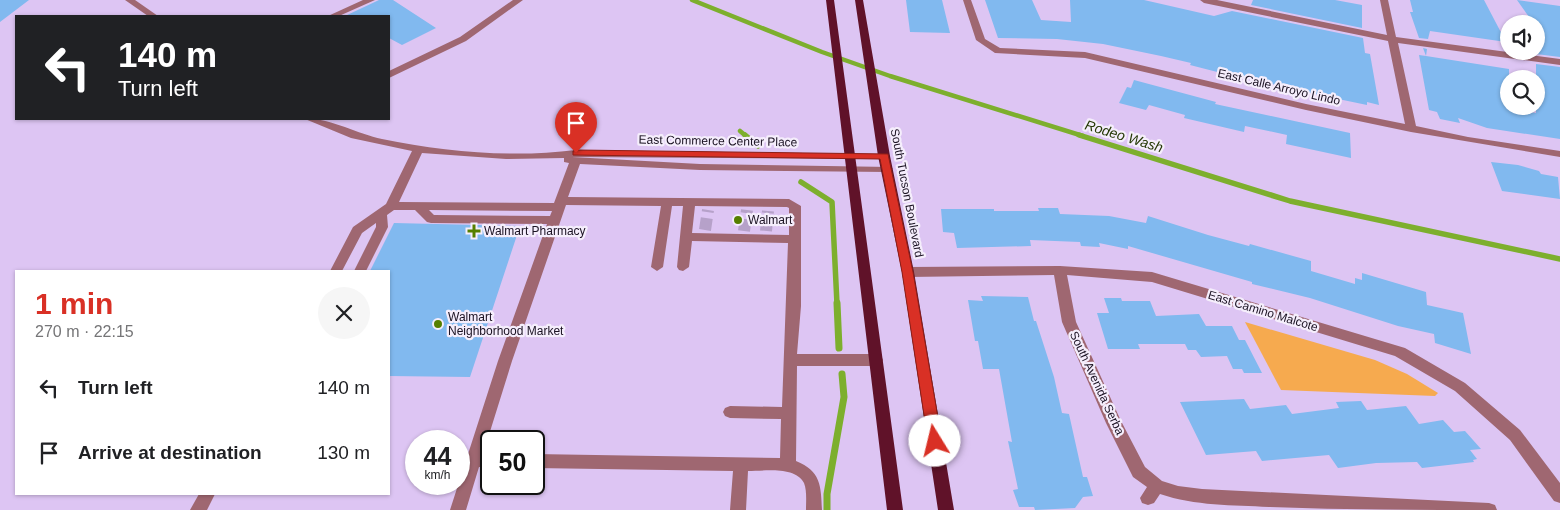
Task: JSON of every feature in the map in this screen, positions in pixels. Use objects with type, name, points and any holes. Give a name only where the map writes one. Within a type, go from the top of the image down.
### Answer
[{"type":"main road","points":[[830,0],[895,510]]},
{"type":"main road","name":"South Tucson Boulevard","points":[[859,0],[884,156],[908,272],[946,510]]},
{"type":"street","points":[[129,0],[152,15]]},
{"type":"street","points":[[334,15],[370,0]]},
{"type":"street","points":[[390,75],[477,30],[519,0]]},
{"type":"street","points":[[967,0],[980,40],[993,49]]},
{"type":"street","points":[[1204,0],[1392,38],[1560,62]]},
{"type":"street","points":[[1384,0],[1411,129]]},
{"type":"street","points":[[981,54],[993,49]]},
{"type":"street","name":"East Calle Arroyo Lindo","points":[[993,49],[1005,52],[1085,55],[1306,107],[1411,129],[1560,154]]},
{"type":"street","points":[[390,64],[401,70]]},
{"type":"street","name":"East Commerce Center Place","points":[[313,120],[369,141],[418,150],[552,156],[576,153],[884,156]]},
{"type":"street","points":[[360,270],[382,227],[386,209],[418,150]]},
{"type":"street","name":"East Commerce Center Place","points":[[552,156],[575,162],[700,167],[887,169]]},
{"type":"street","points":[[458,510],[558,204],[575,162]]},
{"type":"street","points":[[337,270],[358,230],[386,209],[418,206],[667,202],[689,202],[708,206],[768,207],[789,203],[795,206],[795,239],[794,306],[788,413],[788,465]]},
{"type":"street","points":[[657,267],[667,202]]},
{"type":"street","points":[[684,267],[689,202]]},
{"type":"street","points":[[418,206],[431,219],[553,220]]},
{"type":"street","points":[[686,237],[705,234],[766,235],[795,239]]},
{"type":"street","name":"East Camino Malcote","points":[[908,272],[1060,270],[1152,277],[1400,352],[1460,387],[1515,435],[1560,496]]},
{"type":"street","name":"South Avenida Serba","points":[[1060,270],[1069,322],[1114,423],[1139,472],[1152,492],[1489,510]]},
{"type":"street","points":[[790,360],[876,360]]},
{"type":"street","points":[[730,412],[788,413]]},
{"type":"street","points":[[474,460],[480,460]]},
{"type":"street","points":[[545,461],[788,465],[801,469],[809,476],[813,483],[814,510]]},
{"type":"street","points":[[738,510],[741,464]]},
{"type":"street","points":[[198,510],[206,495]]},
{"type":"shaded area","points":[[1245,322],[1375,360],[1407,374],[1438,393],[1435,396],[1281,390]]},
{"type":"building","points":[[0,0],[29,0],[0,22]]},
{"type":"building","points":[[379,0],[393,0],[436,28],[402,45],[390,39],[390,15],[347,15]]},
{"type":"building","points":[[906,0],[942,0],[950,33],[910,32]]},
{"type":"building","points":[[985,0],[1032,0],[1041,20],[1071,22],[1070,0],[1144,0],[1214,16],[1232,11],[1363,38],[1365,53],[1370,54],[1379,105],[1367,102],[1367,105],[1295,90],[1226,72],[1225,74],[1190,65],[1191,63],[1103,44],[1057,39],[998,38]]},
{"type":"building","points":[[1253,0],[1335,0],[1362,5],[1362,28],[1251,5]]},
{"type":"building","points":[[1410,0],[1484,0],[1500,31],[1500,41],[1430,31],[1428,39],[1419,38],[1410,12],[1413,12]]},
{"type":"building","points":[[1517,0],[1560,6],[1560,57],[1545,55],[1545,15],[1528,15]]},
{"type":"building","points":[[1419,55],[1509,69],[1500,70],[1500,115],[1545,115],[1545,70],[1536,70],[1536,64],[1560,67],[1560,139],[1487,128],[1458,118],[1460,123],[1440,119],[1437,112],[1429,110]]},
{"type":"building","points":[[1134,80],[1216,102],[1215,104],[1350,133],[1351,158],[1286,144],[1287,135],[1245,126],[1244,132],[1184,118],[1185,115],[1149,105],[1146,110],[1119,103],[1127,87],[1131,88]]},
{"type":"building","points":[[1491,162],[1518,165],[1539,171],[1541,174],[1558,177],[1560,199],[1502,191]]},
{"type":"building","points":[[1038,208],[1058,208],[1060,214],[1109,216],[1146,223],[1148,216],[1208,235],[1249,246],[1250,244],[1311,261],[1311,271],[1355,284],[1355,278],[1362,280],[1362,273],[1426,292],[1427,305],[1463,313],[1471,354],[1435,343],[1434,334],[1398,326],[1310,298],[1252,284],[1252,282],[1128,246],[1128,249],[1099,243],[1100,247],[1081,246],[1080,242],[1030,240],[1031,246],[957,248],[954,233],[943,232],[941,209],[1039,211]]},
{"type":"building","name":"Walmart Neighborhood Market","points":[[394,223],[520,226],[470,377],[390,376],[390,270],[370,270]]},
{"type":"building","points":[[981,296],[1028,297],[1034,321],[1036,321],[1054,377],[1062,413],[1069,414],[1083,477],[1087,477],[1093,496],[1083,497],[1075,508],[1035,510],[1034,507],[1019,507],[1013,490],[1018,489],[1008,441],[1012,442],[999,369],[983,369],[978,341],[975,341],[968,300],[983,301]]},
{"type":"building","points":[[1104,298],[1121,298],[1122,301],[1150,301],[1156,316],[1199,314],[1206,326],[1232,326],[1239,340],[1245,340],[1262,373],[1244,373],[1242,369],[1233,369],[1227,356],[1201,357],[1196,350],[1188,350],[1185,344],[1138,344],[1140,349],[1108,349],[1097,313],[1109,313]]},
{"type":"building","points":[[1244,399],[1250,409],[1286,405],[1292,414],[1339,408],[1336,402],[1361,401],[1367,410],[1406,406],[1419,424],[1443,420],[1454,432],[1465,431],[1481,449],[1470,450],[1477,459],[1473,460],[1474,462],[1422,468],[1417,462],[1376,463],[1338,468],[1329,455],[1262,461],[1256,451],[1206,455],[1180,402]]},
{"type":"waterway","name":"Rodeo Wash","points":[[692,0],[822,52],[890,76],[1083,136]]},
{"type":"waterway","points":[[740,131],[746,136]]},
{"type":"waterway","points":[[745,135],[758,146]]},
{"type":"waterway","name":"Rodeo Wash","points":[[1079,135],[1290,201],[1560,259]]},
{"type":"waterway","points":[[801,182],[832,202],[837,304]]},
{"type":"waterway","points":[[837,303],[839,348]]},
{"type":"waterway","points":[[827,510],[827,494],[844,397],[842,374]]},
{"type":"tunnel","points":[[705,230],[708,210]]},
{"type":"tunnel","points":[[744,231],[747,210]]},
{"type":"tunnel","points":[[766,231],[768,211]]},
{"type":"place","name":"Walmart","points":[[738,220]]},
{"type":"place","name":"Walmart Pharmacy","points":[[474,231]]},
{"type":"place","name":"Walmart Neighborhood Market","points":[[438,324]]},
{"type":"route","points":[[576,153],[884,156],[908,272],[935,441]]}]
